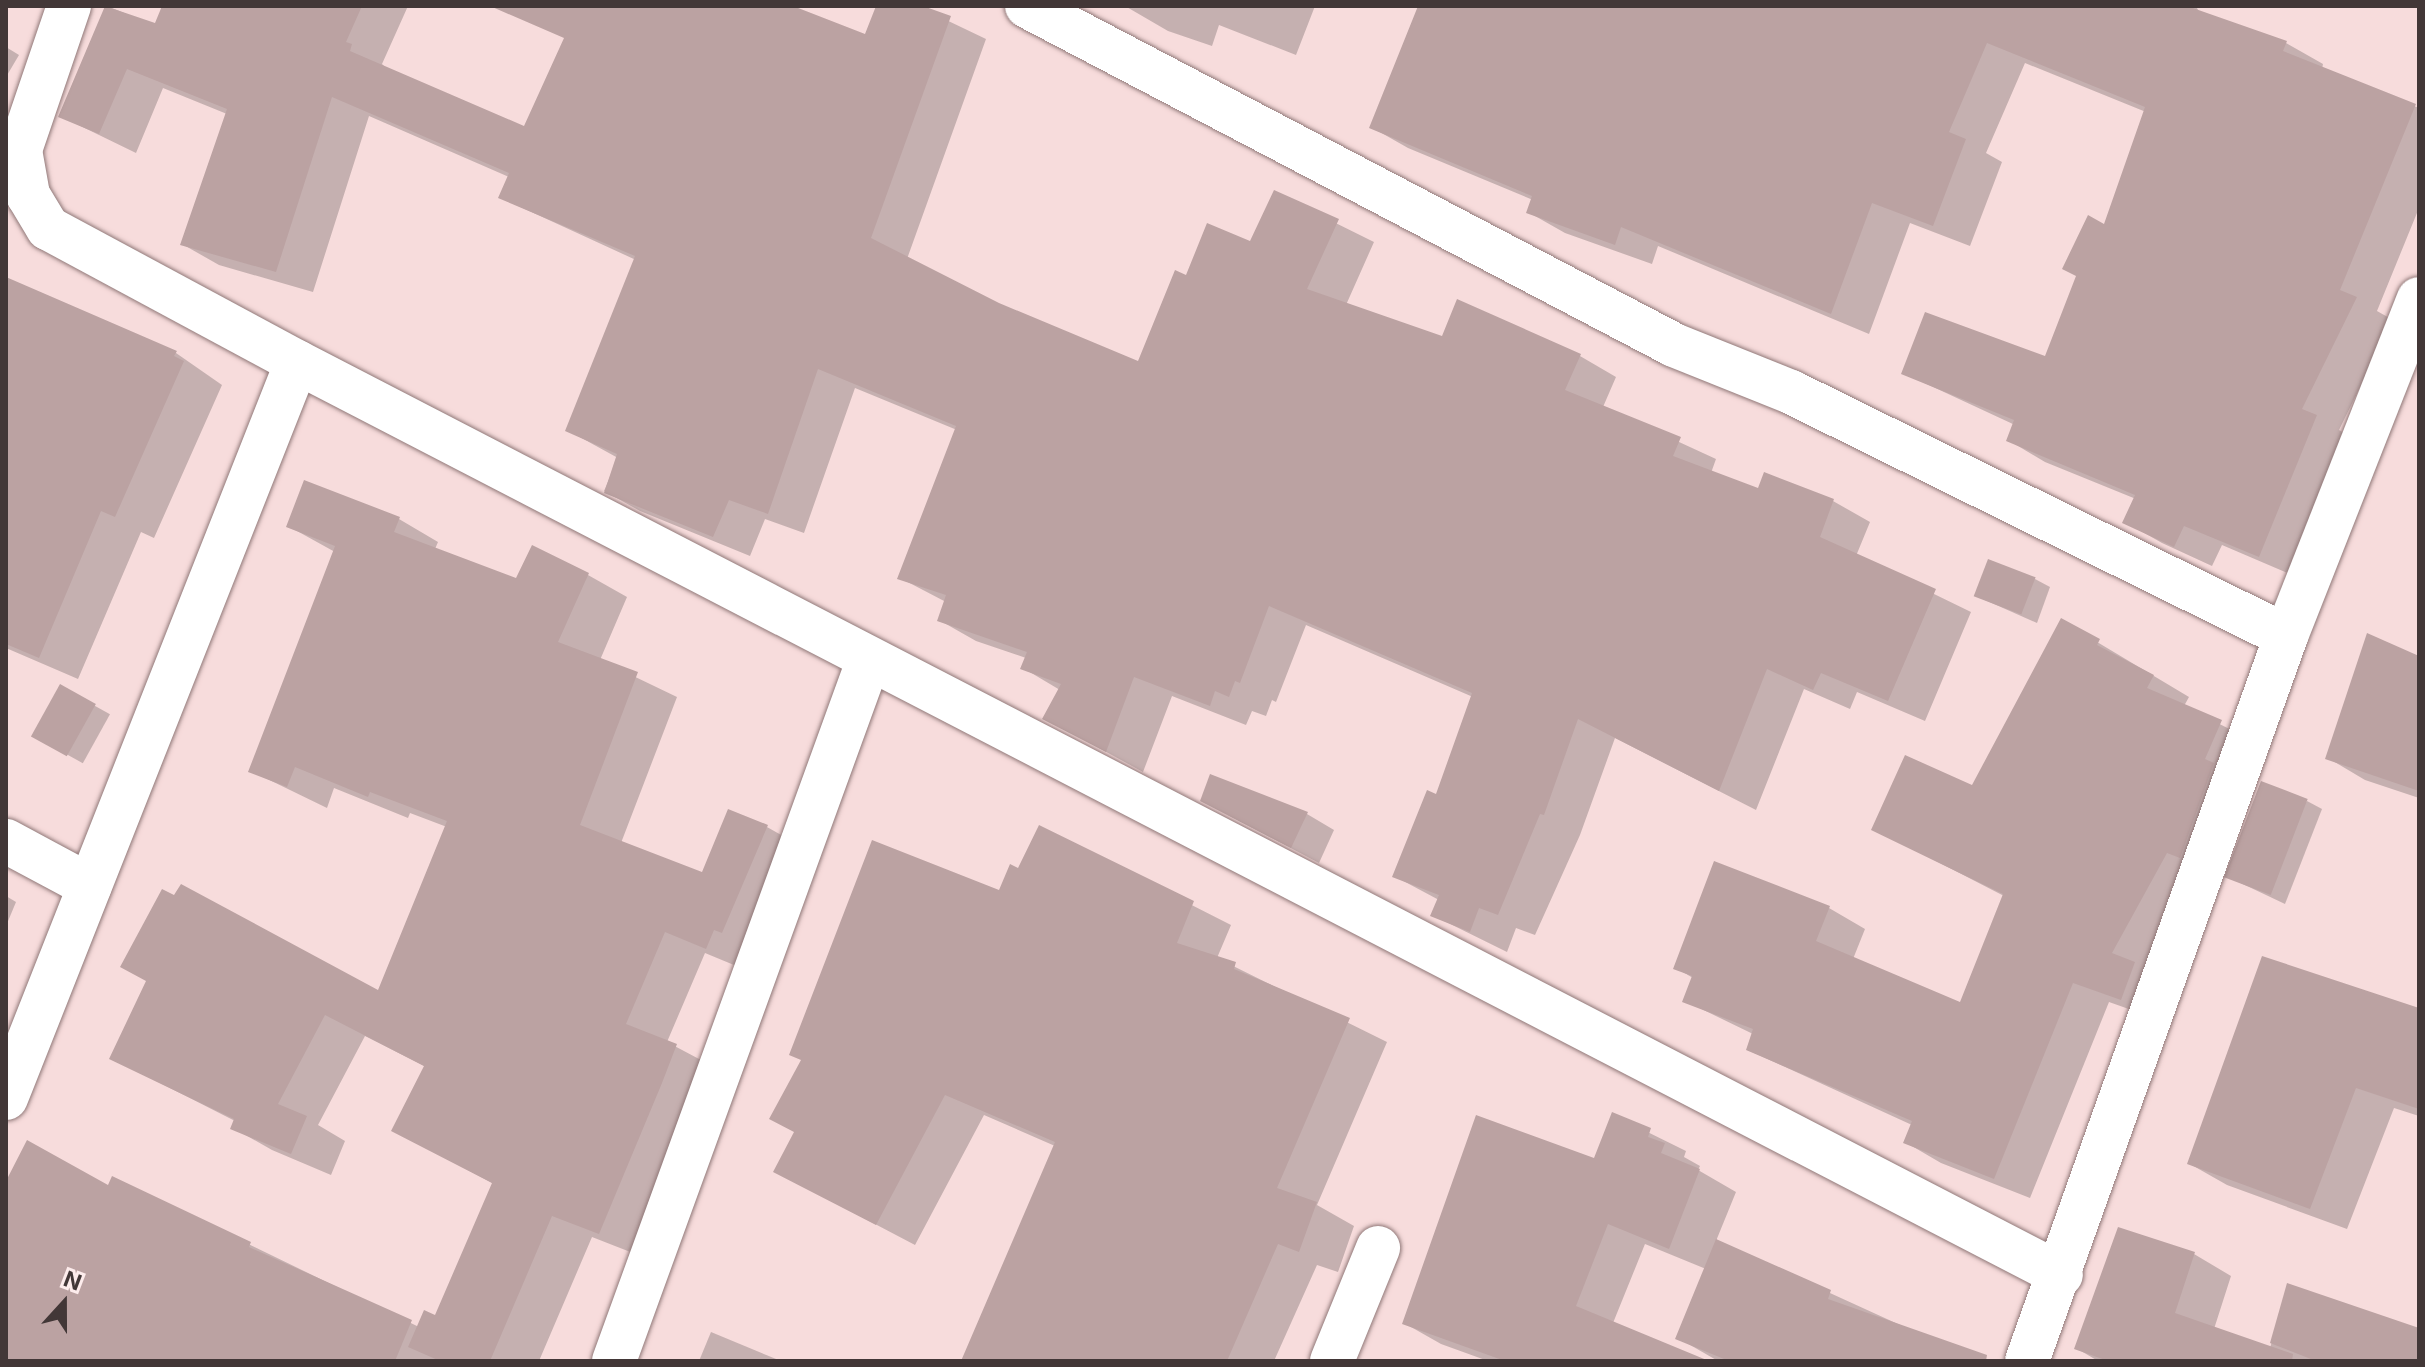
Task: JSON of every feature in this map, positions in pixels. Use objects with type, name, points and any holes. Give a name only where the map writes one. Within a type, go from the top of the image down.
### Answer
[{"type":"street","points":[[69,6],[20,150],[28,195],[48,228],[297,362],[2061,1275]]},
{"type":"street","points":[[1027,6],[1674,345],[1791,392],[2286,636]]},
{"type":"street","points":[[2027,1361],[2061,1275],[2286,636],[2419,299]]},
{"type":"street","points":[[6,1098],[297,362]]},
{"type":"street","points":[[614,1361],[869,659]]},
{"type":"street","points":[[6,841],[90,886]]},
{"type":"street","points":[[1332,1361],[1378,1248]]},
{"type":"building","points":[[105,6],[155,23],[162,6],[362,6],[346,42],[352,44],[350,51],[524,126],[564,38],[490,6],[793,6],[865,34],[876,6],[923,6],[951,16],[871,238],[999,303],[1138,361],[1175,270],[1186,275],[1207,223],[1250,241],[1274,190],[1339,219],[1307,289],[1442,336],[1457,299],[1581,354],[1565,390],[1681,437],[1673,456],[1758,488],[1764,472],[1834,499],[1820,537],[1936,589],[1888,701],[1821,673],[1813,690],[1767,669],[1719,791],[1578,719],[1544,815],[1540,814],[1498,915],[1479,908],[1470,932],[1430,916],[1439,895],[1392,877],[1427,790],[1436,794],[1472,693],[1269,606],[1240,683],[1235,681],[1229,697],[1215,691],[1210,706],[1134,677],[1106,752],[1042,719],[1061,684],[1020,669],[1027,652],[937,621],[946,595],[897,579],[956,426],[818,369],[768,514],[729,500],[713,537],[604,493],[617,454],[565,431],[635,256],[498,198],[509,173],[332,97],[276,272],[180,245],[227,109],[127,69],[99,134],[58,117]]},
{"type":"building","points":[[1418,6],[2187,6],[2287,41],[2283,51],[2416,104],[2340,290],[2357,297],[2302,409],[2317,415],[2259,557],[2184,526],[2174,547],[2122,523],[2135,495],[2006,441],[2014,420],[1901,374],[1925,312],[2045,356],[2076,276],[2062,269],[2088,215],[2104,224],[2145,107],[1987,43],[1949,132],[1966,139],[1933,226],[1872,203],[1831,314],[1621,227],[1615,245],[1526,213],[1532,196],[1369,128]]},
{"type":"building","points":[[6,277],[177,351],[174,356],[184,361],[115,517],[101,511],[39,658],[6,644]]},
{"type":"building","points":[[304,480],[400,517],[394,532],[516,578],[532,545],[589,573],[558,642],[638,672],[580,825],[702,872],[728,809],[768,825],[722,933],[714,930],[706,949],[665,932],[626,1024],[677,1044],[662,1083],[599,1234],[552,1216],[490,1361],[440,1361],[408,1347],[424,1310],[435,1315],[492,1183],[391,1131],[424,1066],[325,1015],[278,1104],[307,1116],[291,1154],[230,1129],[234,1119],[109,1059],[146,981],[120,967],[162,889],[174,895],[181,884],[378,990],[447,821],[370,792],[368,797],[295,767],[287,787],[248,772],[335,546],[286,527]]},
{"type":"building","points":[[1988,559],[2036,577],[2021,615],[1974,596]]},
{"type":"building","points":[[2061,618],[2100,639],[2097,645],[2154,675],[2147,688],[2222,720],[2205,759],[2214,763],[2180,858],[2167,853],[2112,953],[2135,962],[2121,1000],[2073,983],[1994,1179],[1903,1143],[1912,1121],[1746,1050],[1753,1029],[1682,1002],[1692,976],[1673,969],[1714,861],[1830,906],[1816,941],[1960,1002],[2003,894],[1871,830],[1905,755],[1972,785]]},
{"type":"building","points":[[2367,633],[2419,656],[2419,791],[2325,759]]},
{"type":"building","points":[[60,684],[96,704],[67,756],[31,736]]},
{"type":"building","points":[[1210,774],[1308,812],[1291,848],[1200,801]]},
{"type":"building","points":[[2261,781],[2308,799],[2271,895],[2224,877]]},
{"type":"building","points":[[1039,825],[1194,901],[1177,943],[1236,962],[1234,969],[1350,1018],[1277,1188],[1317,1202],[1299,1252],[1278,1244],[1227,1361],[961,1361],[1055,1142],[945,1095],[876,1225],[773,1172],[794,1132],[769,1119],[801,1060],[789,1055],[872,840],[999,890],[1010,864],[1018,868]]},
{"type":"building","points":[[2262,956],[2419,1008],[2419,1109],[2356,1088],[2310,1209],[2187,1164]]},
{"type":"building","points":[[1612,1112],[1651,1128],[1648,1137],[1665,1143],[1661,1153],[1700,1169],[1669,1249],[1608,1224],[1576,1306],[1709,1361],[1505,1361],[1402,1324],[1476,1115],[1594,1158]]},
{"type":"building","points":[[27,1140],[108,1185],[112,1176],[251,1242],[249,1247],[412,1320],[395,1361],[6,1361],[6,1181]]},
{"type":"building","points":[[2118,1227],[2195,1252],[2175,1313],[2293,1354],[2292,1361],[2108,1361],[2074,1349]]},
{"type":"building","points":[[1716,1239],[1831,1290],[1828,1299],[1987,1355],[1986,1361],[1729,1361],[1675,1339]]},
{"type":"building","points":[[2287,1283],[2419,1328],[2419,1361],[2316,1361],[2270,1343]]}]
